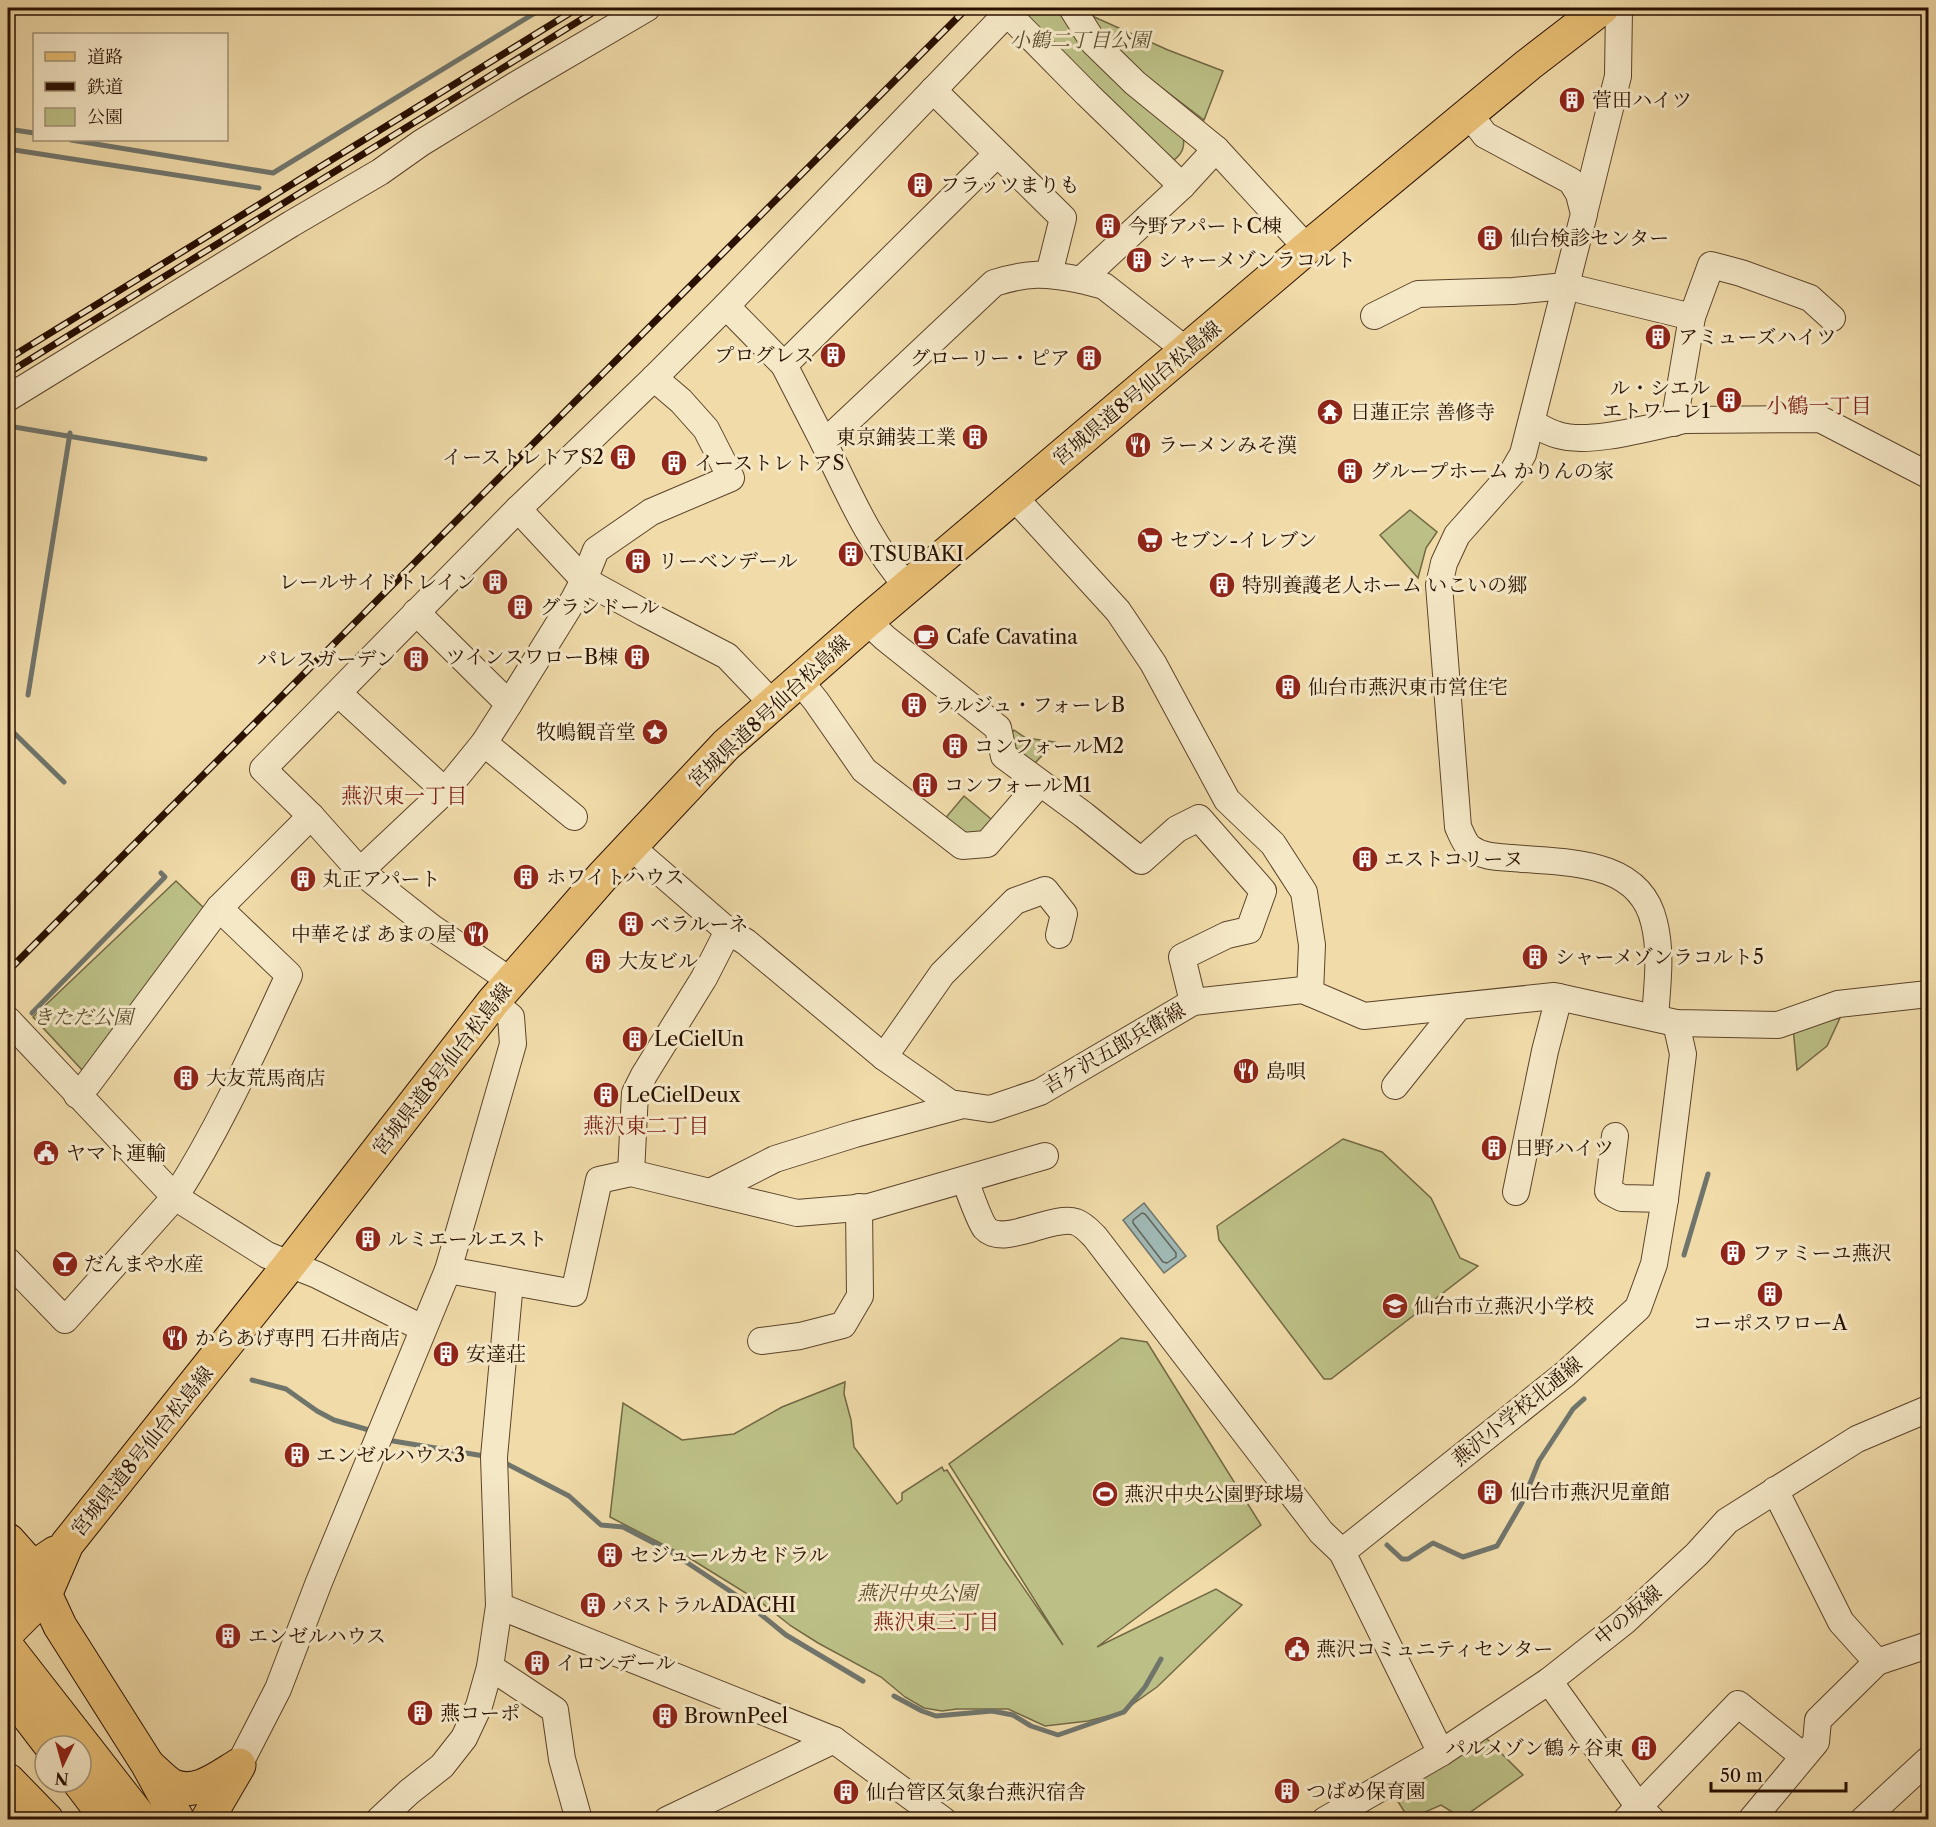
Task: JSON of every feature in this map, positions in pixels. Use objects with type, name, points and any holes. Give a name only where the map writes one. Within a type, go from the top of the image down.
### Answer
[{"type":"main road","name":"宮城県道8号仙台松島線","points":[[8,1643],[39,1582],[67,1544],[291,1264],[502,991],[630,846],[726,745],[867,621],[1307,248],[1468,114],[1605,8]]},
{"type":"main road","points":[[8,1540],[39,1582],[60,1626],[148,1765],[178,1820]]},
{"type":"main road","name":"宮城県道8号仙台松島線","points":[[8,1592],[39,1582]]},
{"type":"main road","points":[[8,1643],[142,1820]]},
{"type":"main road","points":[[8,1690],[42,1734]]},
{"type":"main road","points":[[148,1765],[171,1785],[192,1789],[207,1784],[238,1765]]},
{"type":"main road","points":[[207,1820],[238,1765]]},
{"type":"main road","points":[[8,1780],[47,1820]]},
{"type":"main road","points":[[88,1794],[108,1820]]},
{"type":"street","points":[[8,398],[380,172],[421,143],[514,86],[647,8]]},
{"type":"street","points":[[1072,8],[1094,43],[1135,83],[1216,149],[1307,248]]},
{"type":"street","name":"燕沢小学校北通線","points":[[1342,1552],[1565,1374],[1638,1308],[1654,1264],[1665,1199],[1683,1054],[1666,1020],[1654,921],[1644,897],[1629,881],[1600,868],[1485,855],[1467,846],[1458,827],[1439,585],[1444,563],[1456,535],[1512,473],[1522,454],[1532,423],[1618,76],[1605,8]]},
{"type":"street","points":[[238,1765],[278,1689],[448,1270],[513,1044],[511,1017],[502,991],[431,927],[360,871],[311,816],[263,769],[518,509],[726,306],[1009,10],[1087,94],[1182,186]]},
{"type":"street","points":[[933,90],[1063,219],[1049,274]]},
{"type":"street","points":[[1468,114],[1485,135],[1571,181],[1579,194],[1584,214]]},
{"type":"street","points":[[1081,280],[1182,186],[1216,149]]},
{"type":"street","points":[[784,365],[998,154]]},
{"type":"street","points":[[1674,423],[1692,317],[1712,265],[1810,298],[1832,318]]},
{"type":"street","points":[[824,443],[994,283],[1020,275],[1049,274],[1104,286],[1187,351]]},
{"type":"street","points":[[1374,316],[1418,294],[1513,291],[1565,286],[1692,317]]},
{"type":"street","points":[[726,306],[784,365],[863,520],[892,569],[908,587]]},
{"type":"street","points":[[360,871],[445,791],[484,743],[584,580],[596,550],[651,512],[731,478],[706,429],[681,400],[654,378]]},
{"type":"street","points":[[1532,423],[1558,436],[1585,438],[1694,420],[1820,419],[1929,475]]},
{"type":"street","points":[[1014,497],[1118,611],[1153,663],[1227,800],[1273,844],[1304,892],[1312,945],[1310,993]]},
{"type":"street","points":[[518,509],[584,580],[644,614],[727,656],[772,703]]},
{"type":"street","points":[[416,612],[509,704]]},
{"type":"street","points":[[867,621],[998,728],[1005,756],[1142,861],[1177,829],[1199,818],[1263,891],[1249,930],[1227,935],[1182,957],[1193,1002]]},
{"type":"street","points":[[799,680],[864,770],[962,846],[987,844],[1040,783]]},
{"type":"street","points":[[338,693],[445,791]]},
{"type":"street","points":[[484,743],[574,817]]},
{"type":"street","points":[[77,1095],[93,1077],[219,908],[311,816]]},
{"type":"street","name":"吉ケ沢五郎兵衛線","points":[[630,846],[728,931],[746,942],[884,1057],[950,1103],[990,1109],[1040,1092],[1193,1002],[1303,990],[1364,1016],[1559,997],[1666,1020],[1778,1025],[1838,1004],[1929,993]]},
{"type":"street","points":[[884,1057],[942,974],[1015,901],[1045,890],[1064,914],[1059,935]]},
{"type":"street","points":[[8,1261],[65,1320],[176,1197],[208,1143],[289,975],[219,908]]},
{"type":"street","points":[[631,1173],[635,1092],[704,978],[728,931]]},
{"type":"street","points":[[1516,1192],[1545,1051],[1559,997]]},
{"type":"street","points":[[1395,1086],[1460,1006]]},
{"type":"street","points":[[8,1020],[176,1197],[267,1256],[317,1275],[423,1328]]},
{"type":"street","points":[[710,1192],[775,1159],[855,1134],[963,1105]]},
{"type":"street","points":[[1615,1136],[1608,1191],[1622,1198],[1665,1199]]},
{"type":"street","points":[[448,1270],[574,1293],[599,1180],[631,1173],[797,1214],[869,1206],[1045,1156]]},
{"type":"street","points":[[964,1180],[985,1228],[996,1234],[1007,1234],[1064,1221],[1074,1221],[1083,1225],[1095,1237],[1321,1532],[1342,1552],[1441,1753]]},
{"type":"street","points":[[761,1341],[800,1336],[843,1326],[860,1296],[859,1207]]},
{"type":"street","points":[[379,1820],[442,1766],[464,1738],[479,1706],[490,1667],[499,1606],[494,1456],[510,1281]]},
{"type":"street","name":"中の坂線","points":[[1324,1820],[1441,1753],[1549,1681],[1625,1621],[1697,1554],[1727,1521],[1857,1439],[1929,1409]]},
{"type":"street","points":[[1775,1490],[1841,1622],[1877,1662]]},
{"type":"street","points":[[499,1606],[834,1740],[943,1820]]},
{"type":"street","points":[[1751,1820],[1816,1742],[1818,1720],[1877,1662],[1929,1645]]},
{"type":"street","points":[[490,1667],[555,1710],[562,1759],[579,1820]]},
{"type":"street","points":[[1549,1681],[1639,1815],[1738,1704],[1803,1756]]},
{"type":"street","points":[[667,1820],[834,1740]]},
{"type":"street","points":[[1863,1820],[1929,1760]]},
{"type":"green space","name":"小鶴二丁目公園","points":[[1024,8],[1101,8],[1092,16],[1168,50],[1223,71],[1204,120],[1141,72],[1183,135],[1183,149],[1179,155],[1174,160],[1066,63],[1024,17]]},
{"type":"green space","points":[[1410,510],[1437,532],[1426,548],[1418,578],[1380,535]]},
{"type":"green space","points":[[1014,730],[1026,738],[1055,742],[1033,765],[1013,750],[1010,737]]},
{"type":"green space","points":[[964,796],[997,824],[970,839],[943,821]]},
{"type":"green space","name":"きただ公園","points":[[176,881],[205,909],[83,1071],[33,1017]]},
{"type":"green space","points":[[1840,1018],[1827,1046],[1797,1070],[1793,1027]]},
{"type":"green space","points":[[1343,1139],[1382,1152],[1431,1198],[1460,1258],[1478,1266],[1331,1379],[1324,1379],[1219,1240],[1217,1226]]},
{"type":"green space","name":"燕沢中央公園","points":[[1121,1338],[1147,1342],[1261,1525],[1097,1647],[1216,1589],[1242,1605],[1157,1687],[1120,1713],[1088,1721],[1045,1726],[1008,1709],[942,1711],[924,1708],[905,1697],[881,1677],[818,1643],[791,1626],[762,1603],[691,1559],[610,1517],[623,1403],[682,1440],[734,1434],[782,1407],[845,1382],[844,1394],[851,1420],[854,1447],[897,1504],[902,1500],[902,1493],[942,1467],[944,1471],[947,1470],[1001,1555],[1063,1645],[949,1464]]},
{"type":"green space","points":[[1479,1731],[1523,1775],[1462,1818],[1441,1805],[1409,1819],[1390,1789]]},
{"type":"water","points":[[1144,1203],[1186,1256],[1164,1273],[1123,1220]]},
{"type":"waterway","points":[[77,141],[273,173],[543,8]]},
{"type":"waterway","points":[[8,129],[33,133]]},
{"type":"waterway","points":[[8,149],[259,188]]},
{"type":"waterway","points":[[8,426],[205,459]]},
{"type":"waterway","points":[[28,695],[70,433]]},
{"type":"waterway","points":[[8,727],[64,782]]},
{"type":"waterway","points":[[32,1013],[165,877],[161,873]]},
{"type":"waterway","points":[[1684,1255],[1708,1174]]},
{"type":"waterway","points":[[252,1380],[286,1389],[334,1420],[369,1430]]},
{"type":"waterway","points":[[1387,1545],[1402,1559],[1408,1559],[1433,1543],[1463,1557],[1497,1546],[1523,1501],[1539,1461],[1573,1409],[1584,1399]]},
{"type":"waterway","points":[[393,1441],[484,1456]]},
{"type":"waterway","points":[[507,1464],[569,1496],[601,1525],[623,1527],[671,1552],[742,1599],[786,1635],[863,1681]]},
{"type":"waterway","points":[[894,1696],[936,1716],[992,1711],[1013,1715],[1031,1726],[1058,1735],[1124,1712],[1145,1687],[1161,1659]]},
{"type":"railway","points":[[8,359],[578,8]]},
{"type":"railway","points":[[8,373],[600,8]]},
{"type":"railway","points":[[8,971],[967,8]]},
{"type":"place","name":"菅田ハイツ","points":[[1572,100]]},
{"type":"place","name":"フラッツまりも","points":[[920,185]]},
{"type":"place","name":"今野アパートC棟","points":[[1108,226]]},
{"type":"place","name":"仙台検診センター","points":[[1490,238]]},
{"type":"place","name":"シャーメゾンラコルト","points":[[1139,260]]},
{"type":"place","name":"アミューズハイツ","points":[[1658,337]]},
{"type":"place","name":"プログレス","points":[[833,355]]},
{"type":"place","name":"グローリー・ピア","points":[[1089,358]]},
{"type":"place","name":"ル・シエル エトワーレ1","points":[[1729,400]]},
{"type":"place","name":"日蓮正宗 善修寺","points":[[1330,412]]},
{"type":"place","name":"東京鋪装工業","points":[[975,437]]},
{"type":"place","name":"ラーメンみそ漢","points":[[1138,445]]},
{"type":"place","name":"イーストレトアS2","points":[[623,457]]},
{"type":"place","name":"イーストレトアS","points":[[674,463]]},
{"type":"place","name":"グループホーム かりんの家","points":[[1350,471]]},
{"type":"place","name":"セブン-イレブン","points":[[1150,540]]},
{"type":"place","name":"TSUBAKI","points":[[851,554]]},
{"type":"place","name":"リーベンデール","points":[[638,561]]},
{"type":"place","name":"レールサイドトレイン","points":[[495,582]]},
{"type":"place","name":"特別養護老人ホーム いこいの郷","points":[[1222,585]]},
{"type":"place","name":"グランドール","points":[[520,607]]},
{"type":"place","name":"Cafe Cavatina","points":[[926,637]]},
{"type":"place","name":"ツインスワローB棟","points":[[637,657]]},
{"type":"place","name":"パレスガーデン","points":[[416,659]]},
{"type":"place","name":"仙台市燕沢東市営住宅","points":[[1288,687]]},
{"type":"place","name":"ラルジュ・フォーレB","points":[[914,705]]},
{"type":"place","name":"牧嶋観音堂","points":[[655,732]]},
{"type":"place","name":"コンフォールM2","points":[[955,746]]},
{"type":"place","name":"コンフォールM1","points":[[925,785]]},
{"type":"place","name":"エストコリーヌ","points":[[1365,859]]},
{"type":"place","name":"ホワイトハウス","points":[[526,877]]},
{"type":"place","name":"丸正アパート","points":[[303,879]]},
{"type":"place","name":"ベラルーネ","points":[[631,924]]},
{"type":"place","name":"中華そば あまの屋","points":[[476,934]]},
{"type":"place","name":"シャーメゾンラコルト5","points":[[1535,957]]},
{"type":"place","name":"大友ビル","points":[[598,961]]},
{"type":"place","name":"LeCielUn","points":[[635,1039]]},
{"type":"place","name":"島唄","points":[[1246,1071]]},
{"type":"place","name":"大友荒馬商店","points":[[186,1078]]},
{"type":"place","name":"LeCielDeux","points":[[606,1095]]},
{"type":"place","name":"日野ハイツ","points":[[1494,1148]]},
{"type":"place","name":"ヤマト運輸","points":[[46,1153]]},
{"type":"place","name":"ルミエールエスト","points":[[368,1239]]},
{"type":"place","name":"ファミーユ燕沢","points":[[1733,1253]]},
{"type":"place","name":"だんまや水産","points":[[65,1264]]},
{"type":"place","name":"コーポスワローA","points":[[1770,1294]]},
{"type":"place","name":"仙台市立燕沢小学校","points":[[1395,1306]]},
{"type":"place","name":"からあげ専門 石井商店","points":[[175,1338]]},
{"type":"place","name":"安達荘","points":[[446,1354]]},
{"type":"place","name":"エンゼルハウス3","points":[[297,1455]]},
{"type":"place","name":"仙台市燕沢児童館","points":[[1490,1492]]},
{"type":"place","name":"燕沢中央公園野球場","points":[[1105,1494]]},
{"type":"place","name":"セジュールカセドラル","points":[[610,1555]]},
{"type":"place","name":"パストラルADACHI","points":[[593,1605]]},
{"type":"place","name":"エンゼルハウス","points":[[228,1636]]},
{"type":"place","name":"燕沢コミュニティセンター","points":[[1297,1649]]},
{"type":"place","name":"イロンデール","points":[[537,1663]]},
{"type":"place","name":"燕コーポ","points":[[420,1713]]},
{"type":"place","name":"BrownPeel","points":[[665,1716]]},
{"type":"place","name":"パルメゾン鶴ヶ谷東","points":[[1644,1748]]},
{"type":"place","name":"つばめ保育園","points":[[1287,1791]]},
{"type":"place","name":"仙台管区気象台燕沢宿舎","points":[[846,1792]]},
{"type":"district","name":"小鶴一丁目","points":[[1819,405]]},
{"type":"district","name":"燕沢東一丁目","points":[[404,795]]},
{"type":"district","name":"燕沢東二丁目","points":[[646,1125]]},
{"type":"district","name":"燕沢東三丁目","points":[[936,1621]]}]
